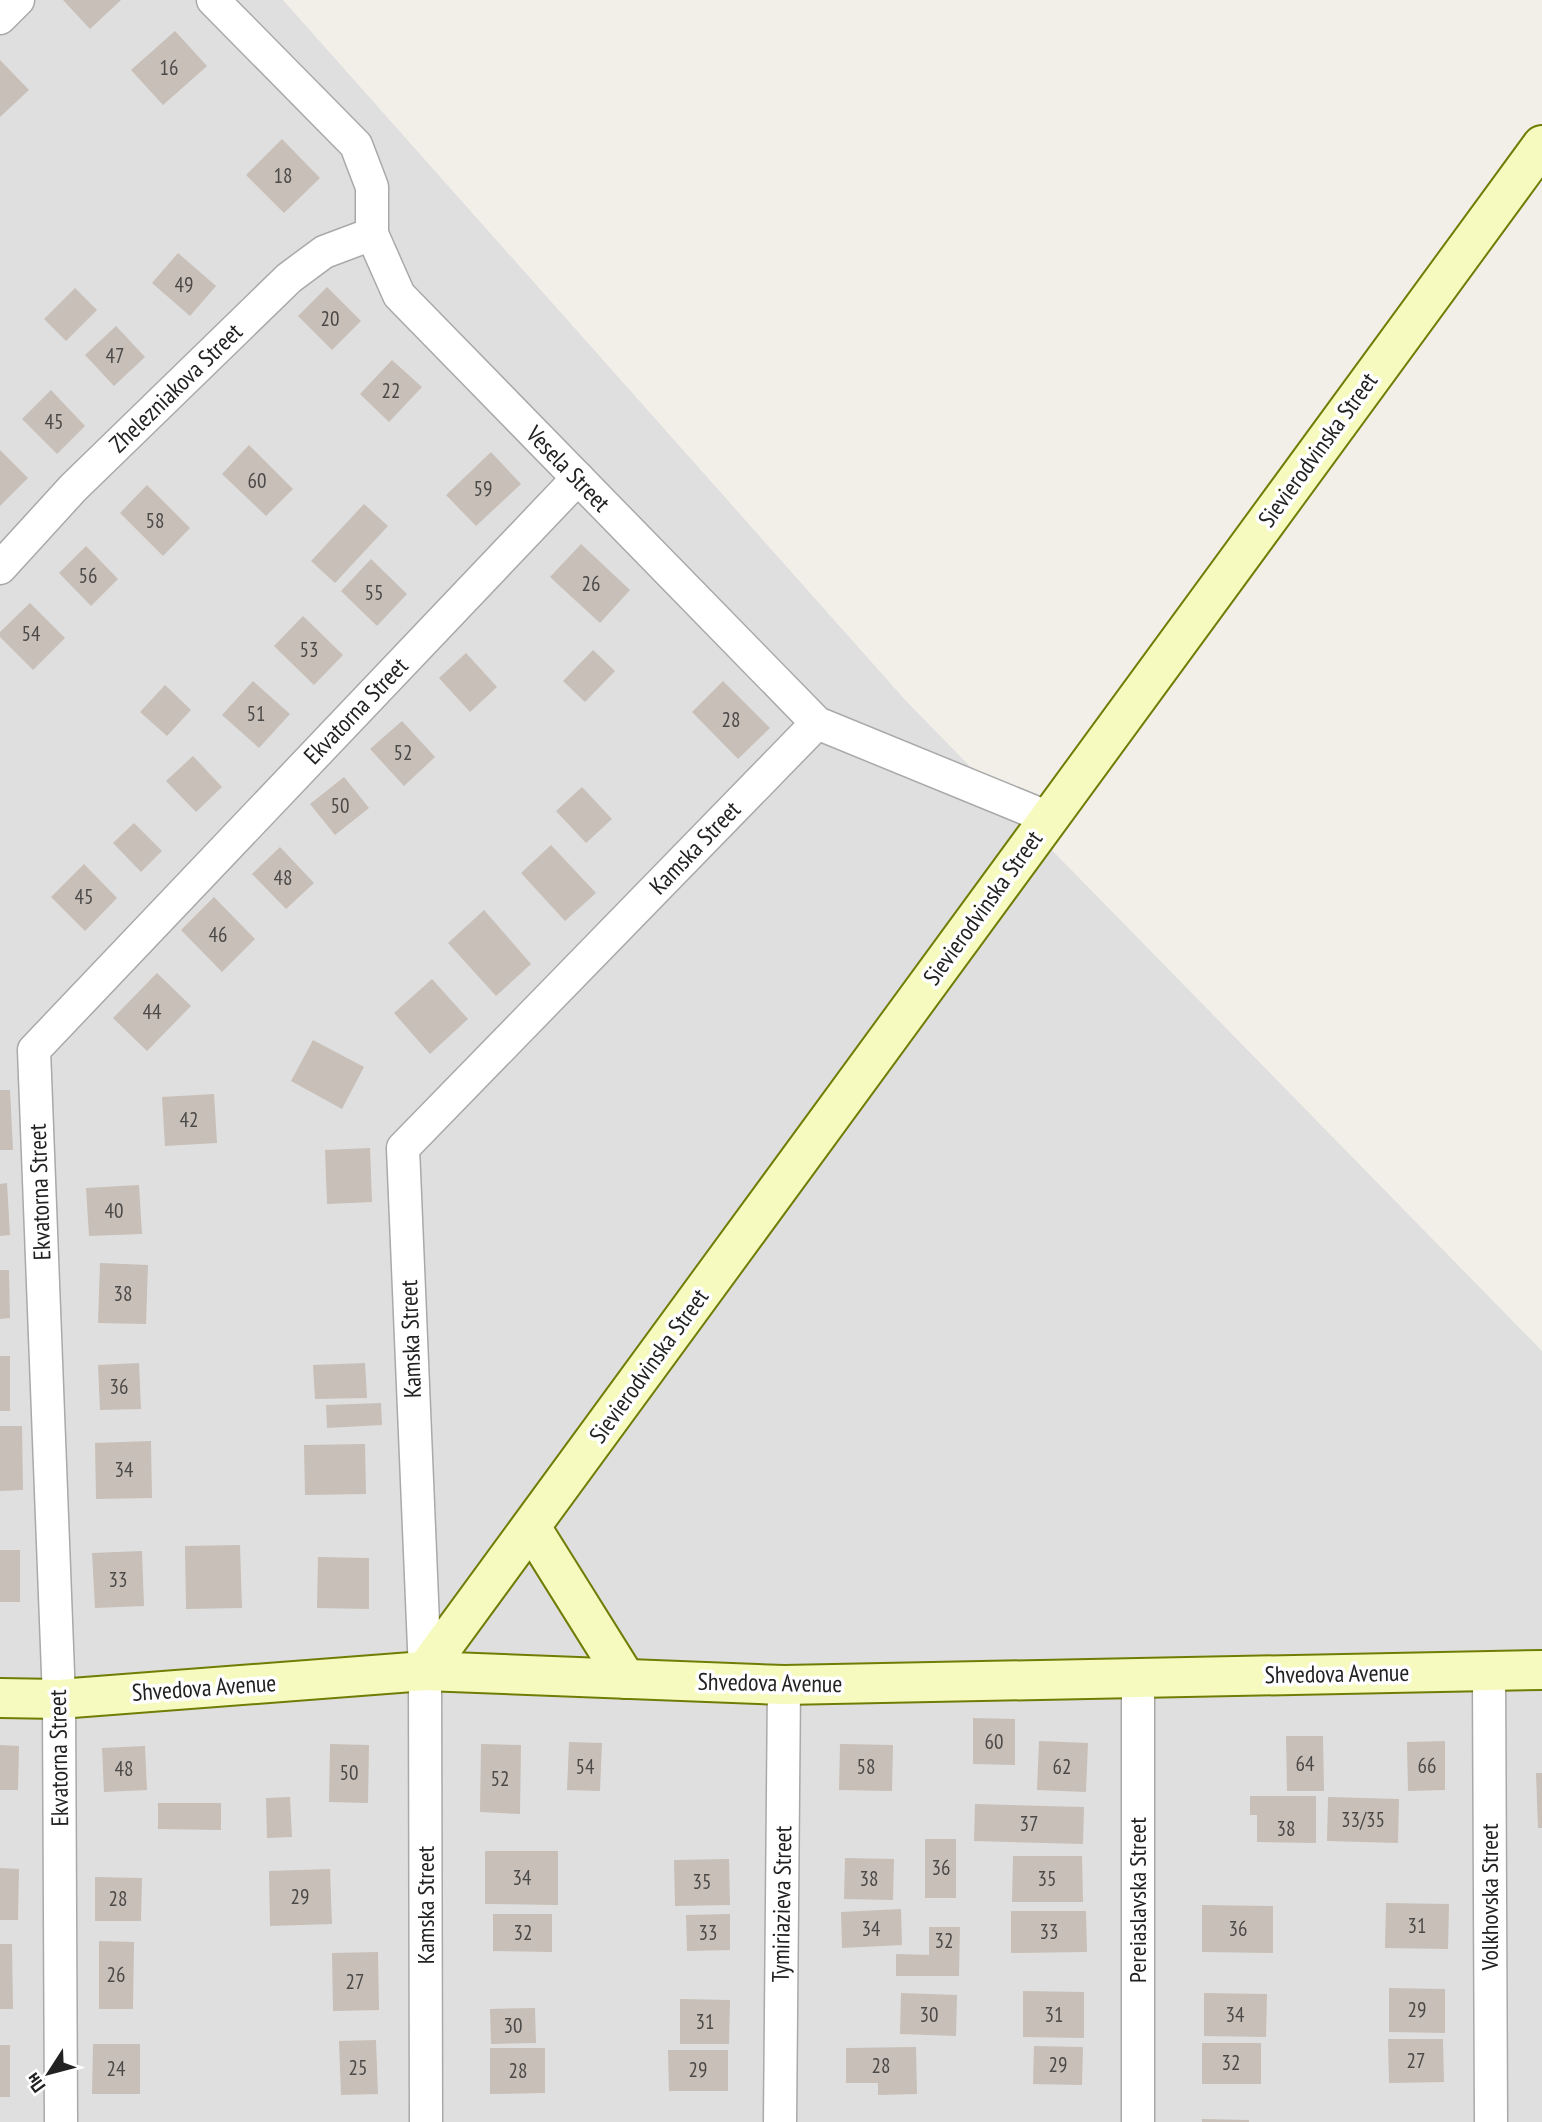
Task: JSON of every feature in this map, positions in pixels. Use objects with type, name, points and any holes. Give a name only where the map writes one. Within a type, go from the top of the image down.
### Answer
[{"type":"street","points":[[0,18],[18,0]]},
{"type":"street","name":"Vesela Street","points":[[213,0],[356,145],[372,187],[372,234],[399,295],[817,723],[1048,818]]},
{"type":"street","name":"Sievierodvinska Street","points":[[425,1671],[1542,145]]},
{"type":"street","name":"Zhelezniakova Street","points":[[0,568],[73,488],[289,278],[324,252],[372,234]]},
{"type":"street","name":"Ekvatorna Street","points":[[61,2122],[59,1699],[34,1050],[578,478]]},
{"type":"street","name":"Kamska Street","points":[[426,2122],[425,1671],[403,1148],[817,723]]},
{"type":"street","points":[[531,1527],[626,1679]]},
{"type":"street","name":"Shvedova Avenue","points":[[0,1698],[59,1699],[425,1671],[784,1685],[1542,1670]]},
{"type":"street","name":"Volkhovska Street","points":[[1489,1671],[1491,2122]]},
{"type":"street","name":"Pereiaslavska Street","points":[[1138,1678],[1138,2122]]},
{"type":"street","name":"Tymiriazieva Street","points":[[780,2122],[784,1685]]},
{"type":"shaded area","points":[[0,0],[283,0],[907,702],[1542,1351],[1542,2122],[0,2122]]},
{"type":"building","points":[[63,0],[121,0],[90,29]]},
{"type":"building","points":[[175,31],[207,66],[163,105],[131,70]]},
{"type":"building","points":[[0,60],[29,90],[0,117]]},
{"type":"building","points":[[282,139],[320,178],[284,213],[246,175]]},
{"type":"building","points":[[178,253],[216,286],[190,316],[152,283]]},
{"type":"building","points":[[327,287],[361,321],[332,350],[298,316]]},
{"type":"building","points":[[75,288],[97,310],[66,341],[44,319]]},
{"type":"building","points":[[116,326],[145,357],[114,386],[85,355]]},
{"type":"building","points":[[392,360],[422,387],[389,422],[360,394]]},
{"type":"building","points":[[51,390],[85,426],[57,454],[22,419]]},
{"type":"building","points":[[249,445],[293,489],[266,516],[222,474]]},
{"type":"building","points":[[0,450],[28,478],[0,506]]},
{"type":"building","points":[[491,452],[521,484],[476,526],[446,495]]},
{"type":"building","points":[[147,485],[190,528],[163,556],[120,513]]},
{"type":"building","points":[[364,504],[388,526],[335,583],[311,561]]},
{"type":"building","points":[[581,544],[630,590],[600,623],[550,577]]},
{"type":"building","points":[[86,546],[118,579],[91,606],[59,573]]},
{"type":"building","points":[[371,559],[407,594],[377,626],[341,591]]},
{"type":"building","points":[[30,603],[65,638],[33,670],[0,637],[0,632]]},
{"type":"building","points":[[303,616],[343,655],[314,685],[274,646]]},
{"type":"building","points":[[593,650],[615,671],[585,702],[563,681]]},
{"type":"building","points":[[466,653],[497,687],[470,712],[439,678]]},
{"type":"building","points":[[253,681],[290,714],[259,748],[222,715]]},
{"type":"building","points":[[723,681],[770,728],[738,759],[692,712]]},
{"type":"building","points":[[165,685],[191,710],[167,736],[140,712]]},
{"type":"building","points":[[402,721],[435,757],[404,786],[370,749]]},
{"type":"building","points":[[193,756],[222,787],[196,812],[166,781]]},
{"type":"building","points":[[344,777],[369,808],[335,835],[310,804]]},
{"type":"building","points":[[582,787],[612,819],[586,843],[556,811]]},
{"type":"building","points":[[134,823],[162,851],[141,872],[113,843]]},
{"type":"building","points":[[551,845],[596,893],[565,921],[521,873]]},
{"type":"building","points":[[280,847],[314,883],[286,909],[252,874]]},
{"type":"building","points":[[84,864],[117,898],[85,931],[51,897]]},
{"type":"building","points":[[214,897],[255,939],[222,972],[181,930]]},
{"type":"building","points":[[484,910],[531,964],[496,996],[448,943]]},
{"type":"building","points":[[157,973],[191,1006],[147,1051],[113,1018]]},
{"type":"building","points":[[432,979],[468,1019],[430,1054],[394,1013]]},
{"type":"building","points":[[313,1040],[364,1067],[342,1109],[291,1081]]},
{"type":"building","points":[[0,1090],[10,1090],[13,1150],[0,1150]]},
{"type":"building","points":[[214,1094],[217,1143],[165,1146],[162,1097]]},
{"type":"building","points":[[370,1148],[372,1202],[327,1204],[325,1150]]},
{"type":"building","points":[[7,1183],[10,1235],[0,1236],[0,1184]]},
{"type":"building","points":[[139,1185],[142,1234],[89,1236],[86,1188]]},
{"type":"building","points":[[100,1263],[148,1265],[146,1324],[98,1323]]},
{"type":"building","points":[[0,1270],[9,1270],[10,1318],[0,1319]]},
{"type":"building","points":[[0,1356],[10,1356],[10,1411],[0,1411]]},
{"type":"building","points":[[139,1363],[141,1409],[100,1410],[98,1365]]},
{"type":"building","points":[[365,1363],[367,1398],[315,1399],[313,1365]]},
{"type":"building","points":[[381,1403],[382,1425],[327,1428],[326,1405]]},
{"type":"building","points":[[0,1426],[22,1426],[23,1490],[0,1491]]},
{"type":"building","points":[[151,1441],[152,1498],[96,1499],[95,1443]]},
{"type":"building","points":[[365,1444],[366,1494],[305,1495],[304,1445]]},
{"type":"building","points":[[240,1545],[242,1608],[186,1609],[185,1546]]},
{"type":"building","points":[[0,1550],[20,1550],[20,1602],[0,1602]]},
{"type":"building","points":[[142,1551],[144,1606],[95,1608],[92,1553]]},
{"type":"building","points":[[318,1557],[369,1558],[369,1609],[317,1608]]},
{"type":"building","points":[[973,1718],[1015,1719],[1015,1765],[973,1764]]},
{"type":"building","points":[[1286,1736],[1323,1736],[1324,1791],[1287,1791]]},
{"type":"building","points":[[1039,1741],[1088,1743],[1086,1792],[1037,1790]]},
{"type":"building","points":[[1445,1741],[1445,1790],[1408,1791],[1407,1742]]},
{"type":"building","points":[[569,1742],[602,1743],[600,1791],[567,1790]]},
{"type":"building","points":[[330,1744],[369,1745],[368,1803],[329,1802]]},
{"type":"building","points":[[481,1744],[521,1745],[520,1814],[480,1812]]},
{"type":"building","points":[[840,1744],[893,1745],[892,1791],[839,1790]]},
{"type":"building","points":[[0,1745],[19,1746],[18,1790],[0,1790]]},
{"type":"building","points":[[145,1746],[147,1790],[104,1792],[102,1748]]},
{"type":"building","points":[[1536,1773],[1542,1773],[1542,1828],[1538,1828]]},
{"type":"building","points":[[1250,1796],[1316,1796],[1316,1843],[1257,1842],[1257,1815],[1250,1815]]},
{"type":"building","points":[[290,1797],[292,1837],[267,1838],[266,1798]]},
{"type":"building","points":[[1328,1797],[1399,1799],[1398,1843],[1327,1841]]},
{"type":"building","points":[[158,1803],[221,1803],[221,1830],[158,1829]]},
{"type":"building","points":[[975,1804],[1084,1807],[1083,1844],[974,1841]]},
{"type":"building","points":[[925,1839],[956,1839],[956,1898],[925,1898]]},
{"type":"building","points":[[485,1851],[558,1851],[558,1905],[485,1904]]},
{"type":"building","points":[[1013,1856],[1082,1856],[1083,1902],[1012,1902]]},
{"type":"building","points":[[845,1858],[894,1859],[893,1900],[844,1899]]},
{"type":"building","points":[[729,1859],[730,1905],[675,1906],[674,1860]]},
{"type":"building","points":[[0,1868],[19,1869],[18,1920],[0,1920]]},
{"type":"building","points":[[330,1869],[332,1924],[270,1926],[269,1871]]},
{"type":"building","points":[[95,1877],[142,1878],[141,1921],[95,1921]]},
{"type":"building","points":[[1386,1903],[1449,1904],[1448,1949],[1385,1948]]},
{"type":"building","points":[[1202,1905],[1273,1906],[1273,1953],[1202,1952]]},
{"type":"building","points":[[901,1909],[902,1945],[842,1948],[841,1912]]},
{"type":"building","points":[[1011,1911],[1086,1911],[1087,1952],[1011,1953]]},
{"type":"building","points":[[493,1914],[552,1914],[552,1952],[493,1951]]},
{"type":"building","points":[[730,1914],[730,1950],[687,1951],[686,1915]]},
{"type":"building","points":[[929,1927],[960,1927],[959,1976],[896,1976],[896,1954],[929,1955]]},
{"type":"building","points":[[99,1941],[134,1942],[133,2009],[99,2009]]},
{"type":"building","points":[[0,1944],[12,1944],[13,2009],[0,2009]]},
{"type":"building","points":[[378,1952],[379,2010],[333,2011],[332,1953]]},
{"type":"building","points":[[1389,1988],[1445,1989],[1445,2033],[1389,2032]]},
{"type":"building","points":[[1023,1991],[1084,1992],[1084,2038],[1023,2037]]},
{"type":"building","points":[[901,1993],[957,1995],[956,2036],[900,2034]]},
{"type":"building","points":[[1204,1993],[1267,1994],[1266,2037],[1204,2036]]},
{"type":"building","points":[[680,1999],[730,2000],[729,2044],[680,2044]]},
{"type":"building","points":[[535,2008],[536,2043],[491,2044],[490,2009]]},
{"type":"building","points":[[1388,2039],[1443,2039],[1444,2082],[1389,2083]]},
{"type":"building","points":[[376,2040],[378,2094],[341,2095],[339,2041]]},
{"type":"building","points":[[1202,2043],[1261,2043],[1261,2084],[1202,2084]]},
{"type":"building","points":[[93,2044],[140,2044],[140,2094],[92,2094]]},
{"type":"building","points":[[0,2045],[10,2045],[10,2097],[0,2097]]},
{"type":"building","points":[[1034,2046],[1083,2047],[1082,2085],[1033,2084]]},
{"type":"building","points":[[916,2047],[917,2094],[878,2095],[878,2083],[846,2083],[846,2048]]},
{"type":"building","points":[[490,2048],[545,2048],[545,2093],[490,2094]]},
{"type":"building","points":[[668,2050],[728,2050],[728,2091],[669,2091]]},
{"type":"building","points":[[1202,2119],[1249,2120],[1249,2122],[1202,2122]]}]
